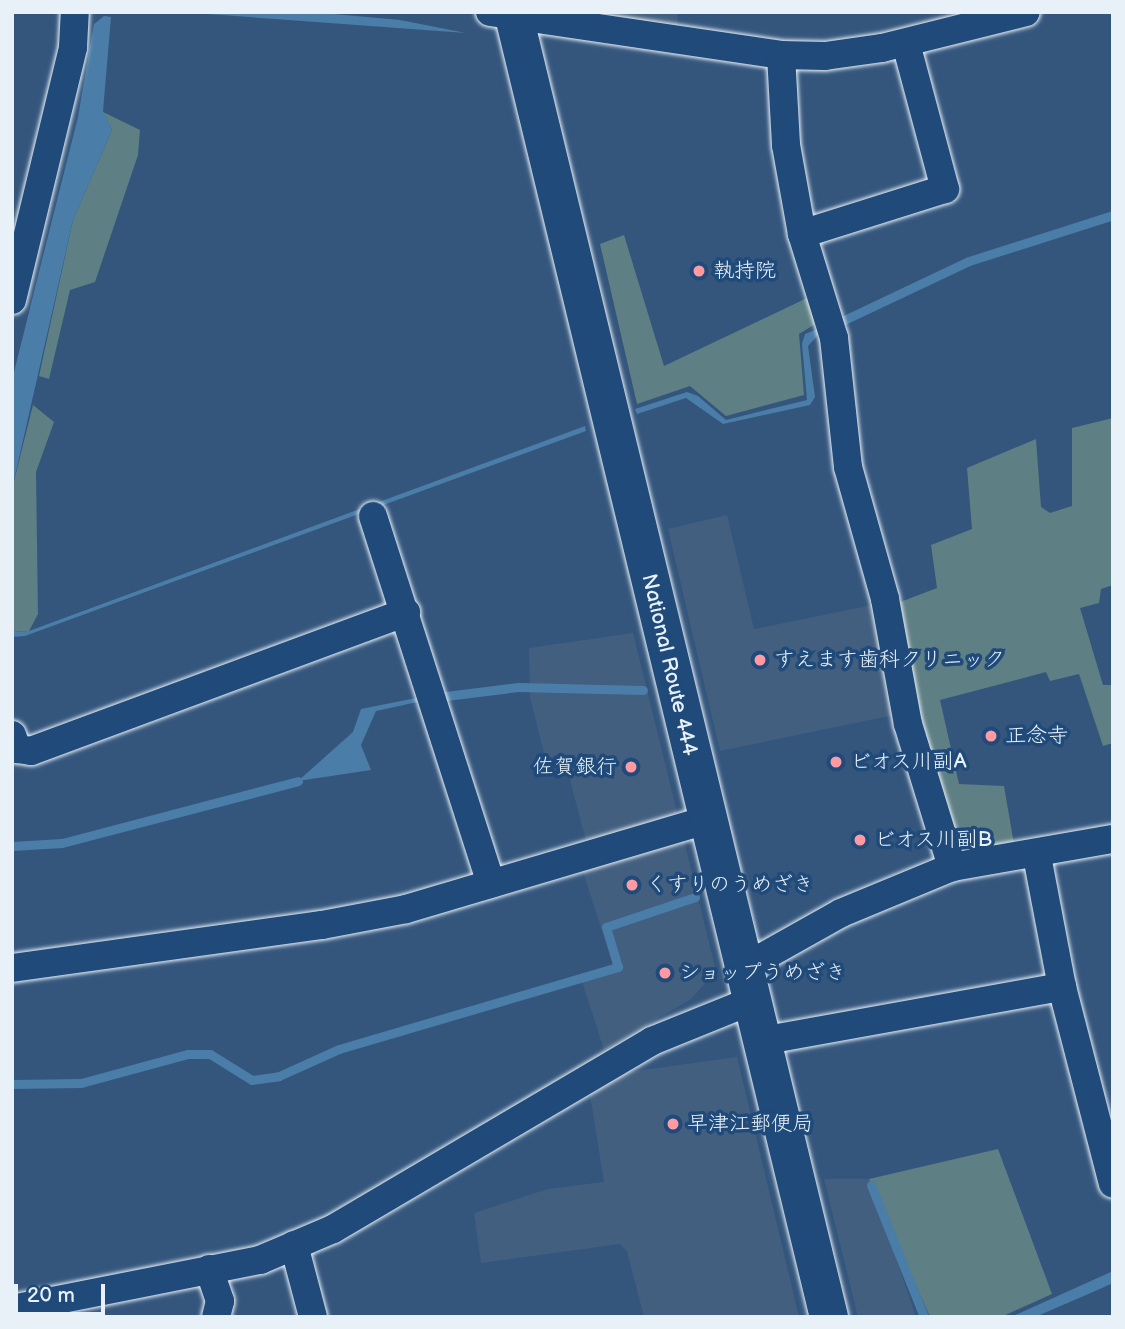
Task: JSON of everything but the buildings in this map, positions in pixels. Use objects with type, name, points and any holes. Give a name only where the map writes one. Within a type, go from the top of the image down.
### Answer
[{"type":"highway","name":"National Route 444","points":[[505,13],[829,1317]]},
{"type":"street","points":[[12,300],[73,47],[75,12]]},
{"type":"street","points":[[505,13],[782,55],[825,56],[906,43],[1026,12]]},
{"type":"street","points":[[803,234],[945,189],[906,43]]},
{"type":"street","points":[[782,55],[786,145],[803,234],[834,338],[849,467],[885,598],[908,724],[952,867]]},
{"type":"street","points":[[373,516],[406,612],[491,884]]},
{"type":"street","points":[[12,735],[18,750],[31,751],[406,612]]},
{"type":"street","points":[[12,968],[322,925],[405,909],[706,820]]},
{"type":"street","points":[[12,1309],[260,1260],[333,1229],[747,984],[841,913],[952,867],[1037,856],[1113,839]]},
{"type":"street","points":[[1037,856],[1062,987],[1113,1184]]},
{"type":"street","points":[[761,1041],[1062,987]]},
{"type":"street","points":[[294,1245],[313,1317]]},
{"type":"street","points":[[209,1269],[220,1301],[216,1317]]},
{"type":"shaded area","points":[[181,12],[312,12],[400,20],[466,33]]},
{"type":"shaded area","points":[[579,12],[677,12],[678,27]]},
{"type":"shaded area","points":[[104,16],[111,17],[103,111],[112,130],[73,220],[12,489],[12,380],[78,117],[94,24]]},
{"type":"shaded area","points":[[818,329],[819,334],[808,346],[815,397],[810,405],[723,424],[686,398],[637,414],[635,409],[687,392],[698,396],[726,420],[807,400],[802,344],[805,334]]},
{"type":"shaded area","points":[[585,426],[586,431],[25,636],[12,637],[12,632],[29,631]]},
{"type":"shaded area","points":[[727,515],[754,629],[873,605],[894,715],[720,751],[668,529]]},
{"type":"shaded area","points":[[633,633],[716,971],[691,999],[604,1050],[582,981],[615,972],[581,865],[588,848],[566,765],[548,769],[530,697],[529,648]]},
{"type":"shaded area","points":[[421,697],[422,701],[376,711],[361,745],[371,770],[298,781],[353,732],[361,709]]},
{"type":"shaded area","points":[[737,1057],[799,1317],[644,1317],[627,1251],[620,1244],[481,1263],[474,1213],[548,1189],[604,1182],[589,1088],[615,1074]]},
{"type":"shaded area","points":[[824,1179],[869,1179],[916,1317],[858,1317]]},
{"type":"shaded area","points":[[1113,1271],[1113,1283],[1035,1317],[1011,1317]]},
{"type":"green space","points":[[103,112],[140,130],[138,155],[95,282],[70,290],[49,379],[39,376],[73,220],[112,130]]},
{"type":"green space","points":[[624,235],[664,366],[807,298],[817,323],[799,334],[804,395],[726,416],[690,386],[637,404],[600,244]]},
{"type":"green space","points":[[33,405],[54,422],[36,472],[38,614],[29,631],[12,632],[12,489]]},
{"type":"green space","points":[[1113,418],[1113,585],[1101,589],[1099,603],[1080,608],[1103,685],[1113,685],[1113,743],[1103,746],[1079,674],[1050,681],[1046,672],[940,700],[959,784],[1004,786],[1015,850],[978,856],[951,842],[915,715],[895,604],[937,588],[931,545],[972,529],[967,468],[1036,439],[1041,507],[1050,513],[1072,506],[1072,428]]},
{"type":"green space","points":[[998,1149],[1052,1294],[1001,1317],[930,1317],[869,1179]]},
{"type":"waterway","points":[[842,321],[969,261],[1113,215]]},
{"type":"waterway","points":[[446,696],[518,687],[643,690]]},
{"type":"waterway","points":[[12,846],[62,843],[298,781]]},
{"type":"waterway","points":[[12,1084],[81,1083],[188,1054],[210,1054],[252,1080],[279,1076],[339,1049],[618,967],[606,927],[695,897]]},
{"type":"waterway","points":[[871,1185],[924,1317]]},
{"type":"place","name":"執持院","points":[[699,271]]},
{"type":"place","name":"すえます歯科クリニック","points":[[760,660]]},
{"type":"place","name":"正念寺","points":[[991,736]]},
{"type":"place","name":"ビオス川副A","points":[[836,762]]},
{"type":"place","name":"佐賀銀行","points":[[631,767]]},
{"type":"place","name":"ビオス川副B","points":[[860,840]]},
{"type":"place","name":"くすりのうめざき","points":[[632,885]]},
{"type":"place","name":"ショップうめざき","points":[[665,973]]},
{"type":"place","name":"早津江郵便局","points":[[673,1124]]}]
